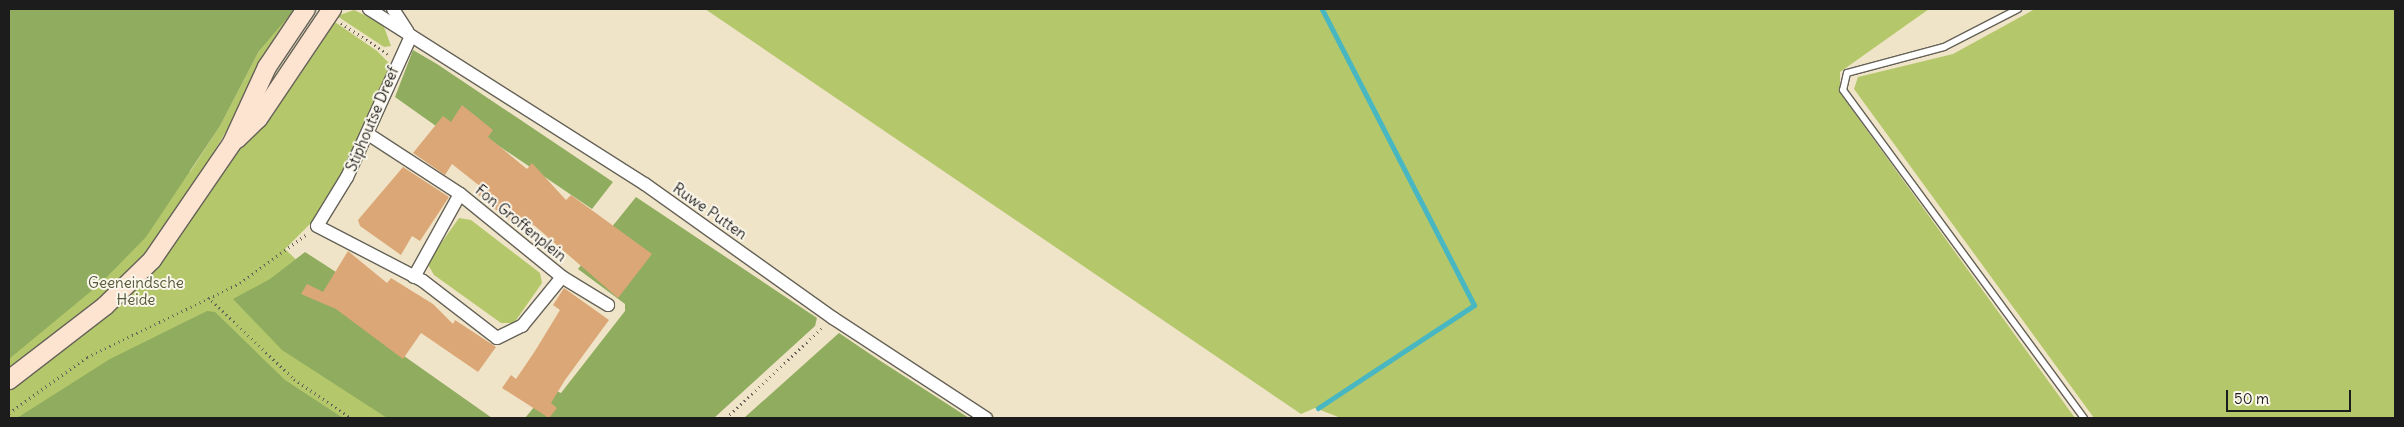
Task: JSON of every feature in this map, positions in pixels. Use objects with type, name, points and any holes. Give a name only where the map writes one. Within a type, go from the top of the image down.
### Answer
[{"type":"main road","points":[[9,380],[105,306],[152,260],[232,143],[267,67],[306,9]]},
{"type":"main road","points":[[232,143],[258,119],[330,12]]},
{"type":"street","name":"Ruwe Putten","points":[[369,9],[644,184],[833,318],[986,418]]},
{"type":"street","name":"Ruwe Putten","points":[[393,9],[411,36]]},
{"type":"street","name":"Stiphoutse Dreef","points":[[316,226],[368,134],[398,58],[411,36]]},
{"type":"street","name":"Fon Groffenplein","points":[[368,134],[460,194],[562,277],[608,305]]},
{"type":"street","name":"Fon Groffenplein","points":[[414,277],[460,194]]},
{"type":"street","name":"Fon Groffenplein","points":[[316,226],[414,277],[497,338],[522,326],[562,277]]},
{"type":"lane","points":[[2018,9],[1944,47],[1847,73],[1843,90],[2084,418]]},
{"type":"path","points":[[330,12],[398,58]]},
{"type":"path","points":[[9,413],[87,357],[208,297],[272,262],[316,226]]},
{"type":"path","points":[[208,297],[294,379],[351,418]]},
{"type":"path","points":[[726,418],[833,318]]},
{"type":"green space","name":"Geeneindsche Heide","points":[[9,9],[190,172],[220,126],[259,51],[278,23],[300,9],[198,178],[232,157],[332,20],[377,51],[390,64],[362,137],[319,215],[285,249],[462,418],[9,418]]},
{"type":"green space","points":[[9,9],[295,9],[259,51],[220,126],[146,237],[101,283],[9,359]]},
{"type":"green space","points":[[705,9],[1929,9],[1840,72],[1840,93],[2075,418],[1341,418],[1315,408],[1301,414]]},
{"type":"green space","points":[[2035,9],[2395,9],[2395,418],[2094,418],[1854,89],[1858,77],[1953,54]]},
{"type":"green space","points":[[354,10],[383,24],[391,46],[384,47],[337,16]]},
{"type":"green space","points":[[413,50],[437,64],[613,182],[592,209],[468,125],[443,131],[395,97]]},
{"type":"green space","points":[[636,197],[817,318],[815,326],[714,418],[525,418],[550,388],[561,393],[625,311],[625,304],[578,269]]},
{"type":"green space","points":[[459,218],[471,220],[540,273],[542,283],[514,323],[501,323],[434,275],[427,263]]},
{"type":"green space","points":[[305,252],[353,283],[343,313],[492,418],[387,418],[282,350],[233,299],[270,279]]},
{"type":"green space","points":[[207,311],[215,312],[285,380],[343,418],[17,418],[110,359]]},
{"type":"green space","points":[[839,333],[879,360],[969,418],[744,418]]},
{"type":"building","points":[[462,105],[493,130],[488,137],[527,169],[532,163],[566,200],[571,195],[652,254],[618,298],[535,226],[518,216],[513,223],[500,213],[476,193],[481,187],[452,164],[445,175],[413,153],[443,116],[451,122]]},
{"type":"building","points":[[403,167],[449,197],[420,241],[412,236],[401,255],[360,226],[358,220]]},
{"type":"building","points":[[348,251],[387,283],[391,278],[433,304],[453,324],[455,320],[496,347],[478,372],[421,333],[403,359],[336,309],[301,294],[307,284],[323,292]]},
{"type":"building","points":[[564,288],[609,320],[565,380],[551,403],[557,408],[549,418],[502,388],[511,375],[516,379],[535,351],[560,310],[553,305]]},
{"type":"waterway","points":[[1318,408],[1474,305],[1322,9]]}]
